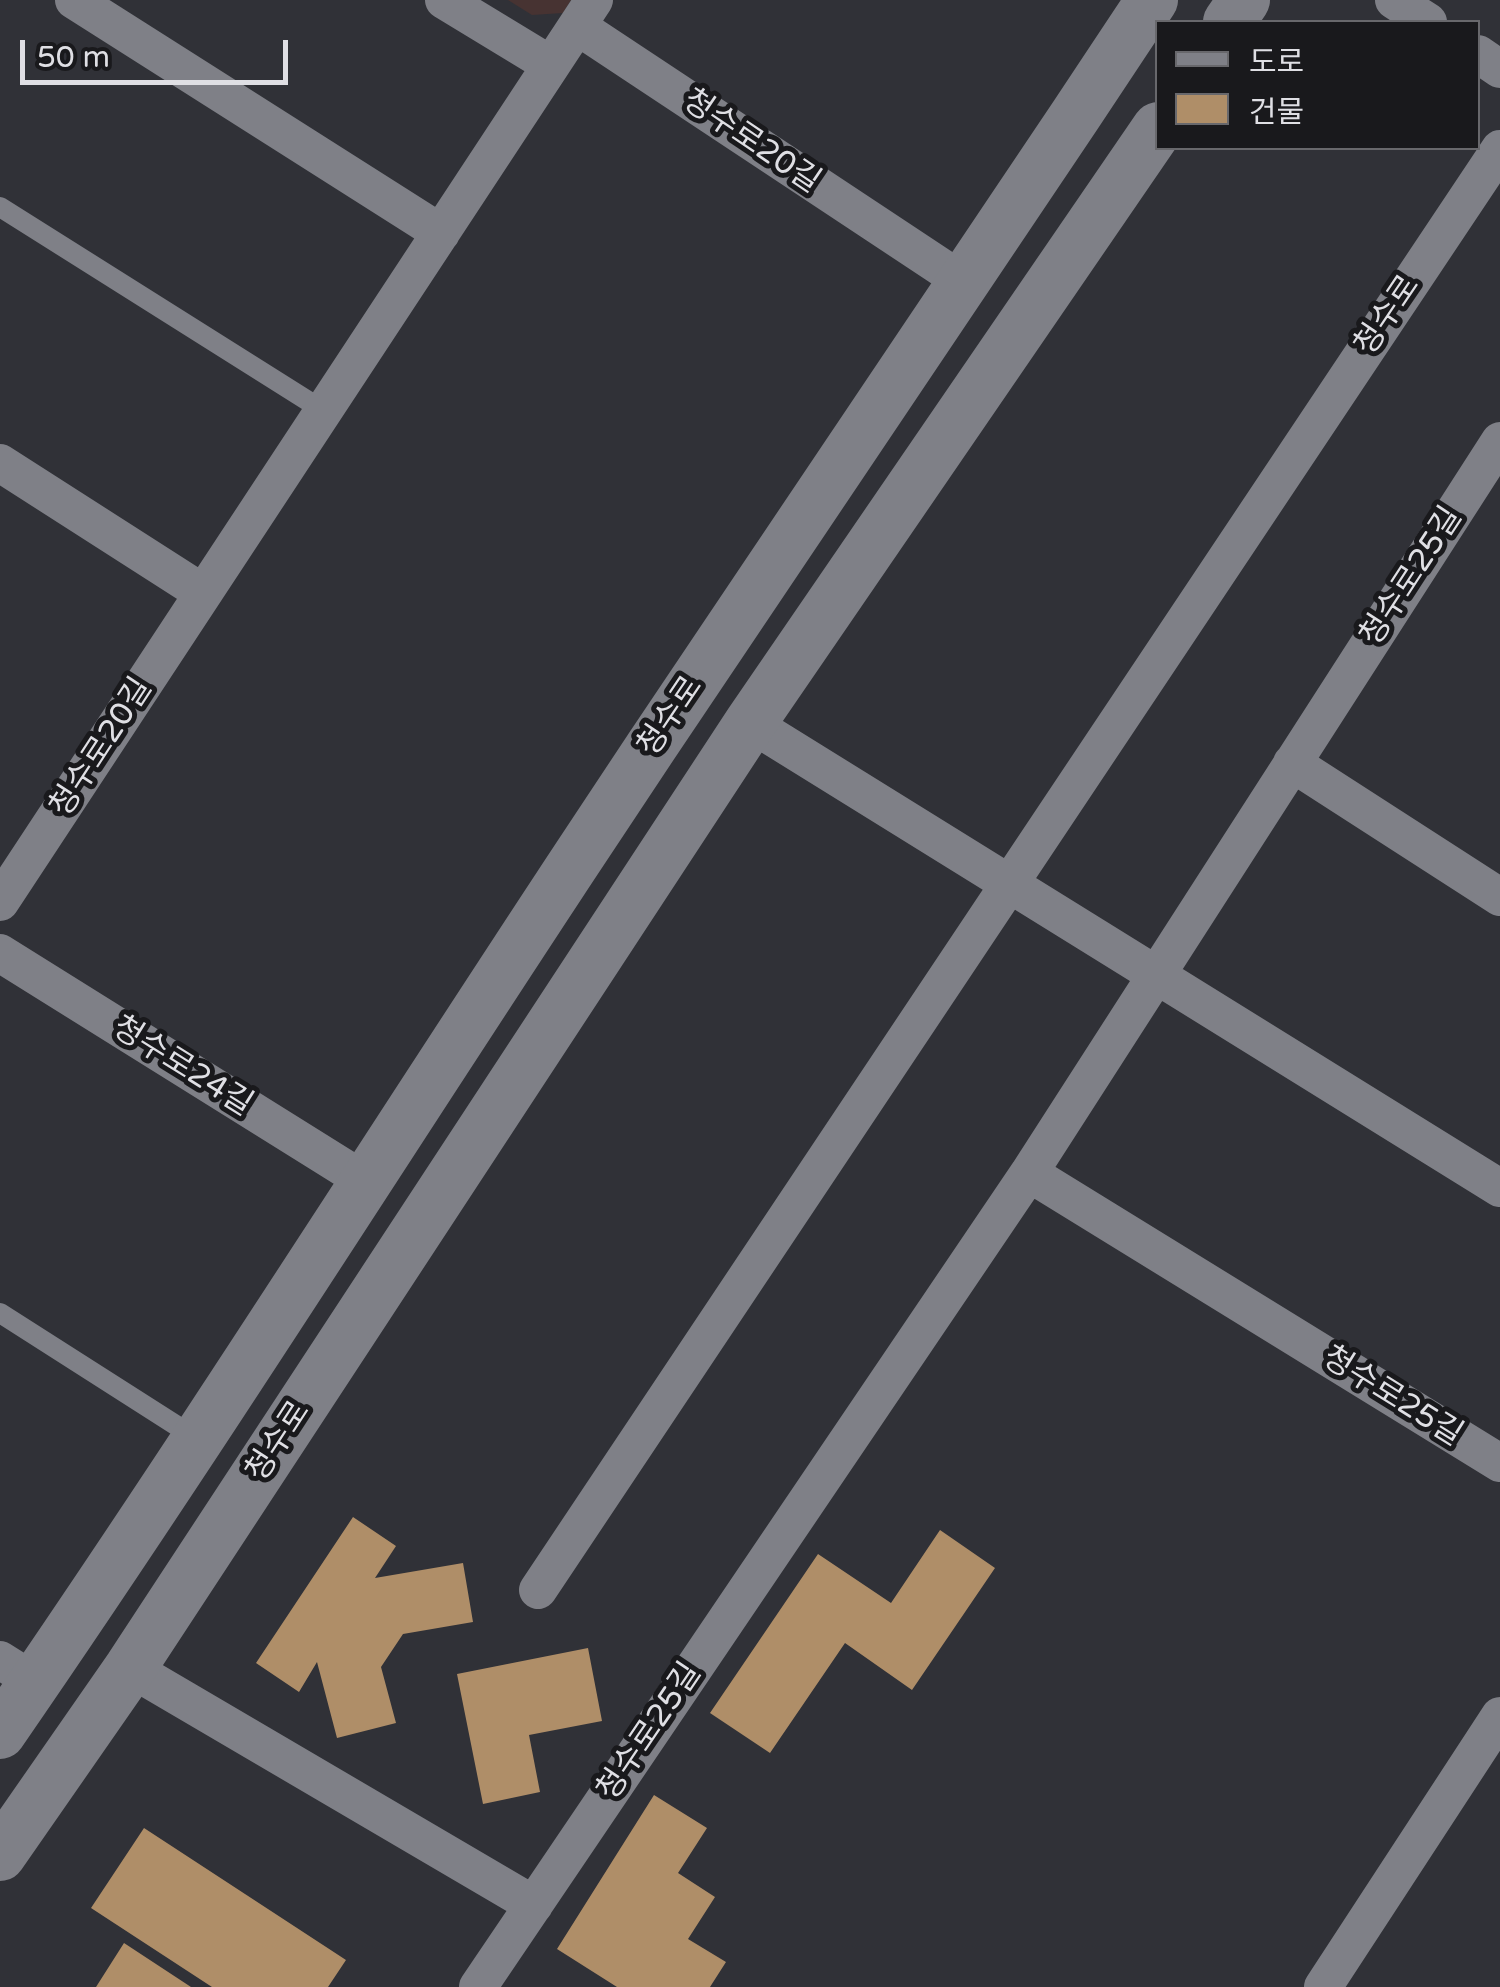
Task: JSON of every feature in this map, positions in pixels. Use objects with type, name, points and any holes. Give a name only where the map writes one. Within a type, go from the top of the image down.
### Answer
[{"type":"main road","name":"청수로","points":[[0,1733],[18,1671],[198,1439],[693,683],[965,284],[1152,0]]},
{"type":"main road","name":"청수로","points":[[0,1855],[130,1668],[750,723],[1155,132]]},
{"type":"street","points":[[74,0],[440,233]]},
{"type":"street","points":[[444,0],[551,65]]},
{"type":"street","points":[[1394,0],[1425,20]]},
{"type":"street","name":"청수로20길","points":[[0,902],[585,13],[965,284]]},
{"type":"street","name":"청수로","points":[[538,1590],[1500,148]]},
{"type":"street","name":"청수로25길","points":[[478,1987],[1029,1173],[1500,441]]},
{"type":"street","points":[[0,463],[203,593]]},
{"type":"street","points":[[750,723],[1500,1188]]},
{"type":"street","points":[[1292,763],[1500,897]]},
{"type":"street","name":"청수로24길","points":[[0,954],[365,1181]]},
{"type":"street","name":"청수로25길","points":[[1029,1173],[1500,1464]]},
{"type":"street","points":[[130,1668],[534,1904]]},
{"type":"street","points":[[1323,1987],[1500,1716]]},
{"type":"lane","points":[[0,208],[324,411]]},
{"type":"lane","points":[[0,1312],[198,1439]]},
{"type":"shaded area","points":[[508,0],[571,0],[563,13],[532,15]]},
{"type":"building","points":[[353,1517],[396,1546],[375,1578],[463,1563],[473,1622],[403,1634],[381,1667],[396,1723],[337,1738],[317,1662],[299,1692],[256,1663]]},
{"type":"building","points":[[940,1530],[995,1568],[912,1690],[845,1643],[770,1753],[710,1713],[818,1554],[891,1603]]},
{"type":"building","points":[[588,1648],[602,1721],[529,1735],[540,1792],[483,1804],[457,1674]]},
{"type":"building","points":[[654,1795],[707,1828],[678,1873],[715,1897],[688,1939],[726,1962],[710,1987],[617,1987],[557,1949]]},
{"type":"building","points":[[144,1828],[346,1960],[328,1987],[212,1987],[91,1908]]},
{"type":"building","points":[[124,1943],[191,1987],[96,1987]]}]
